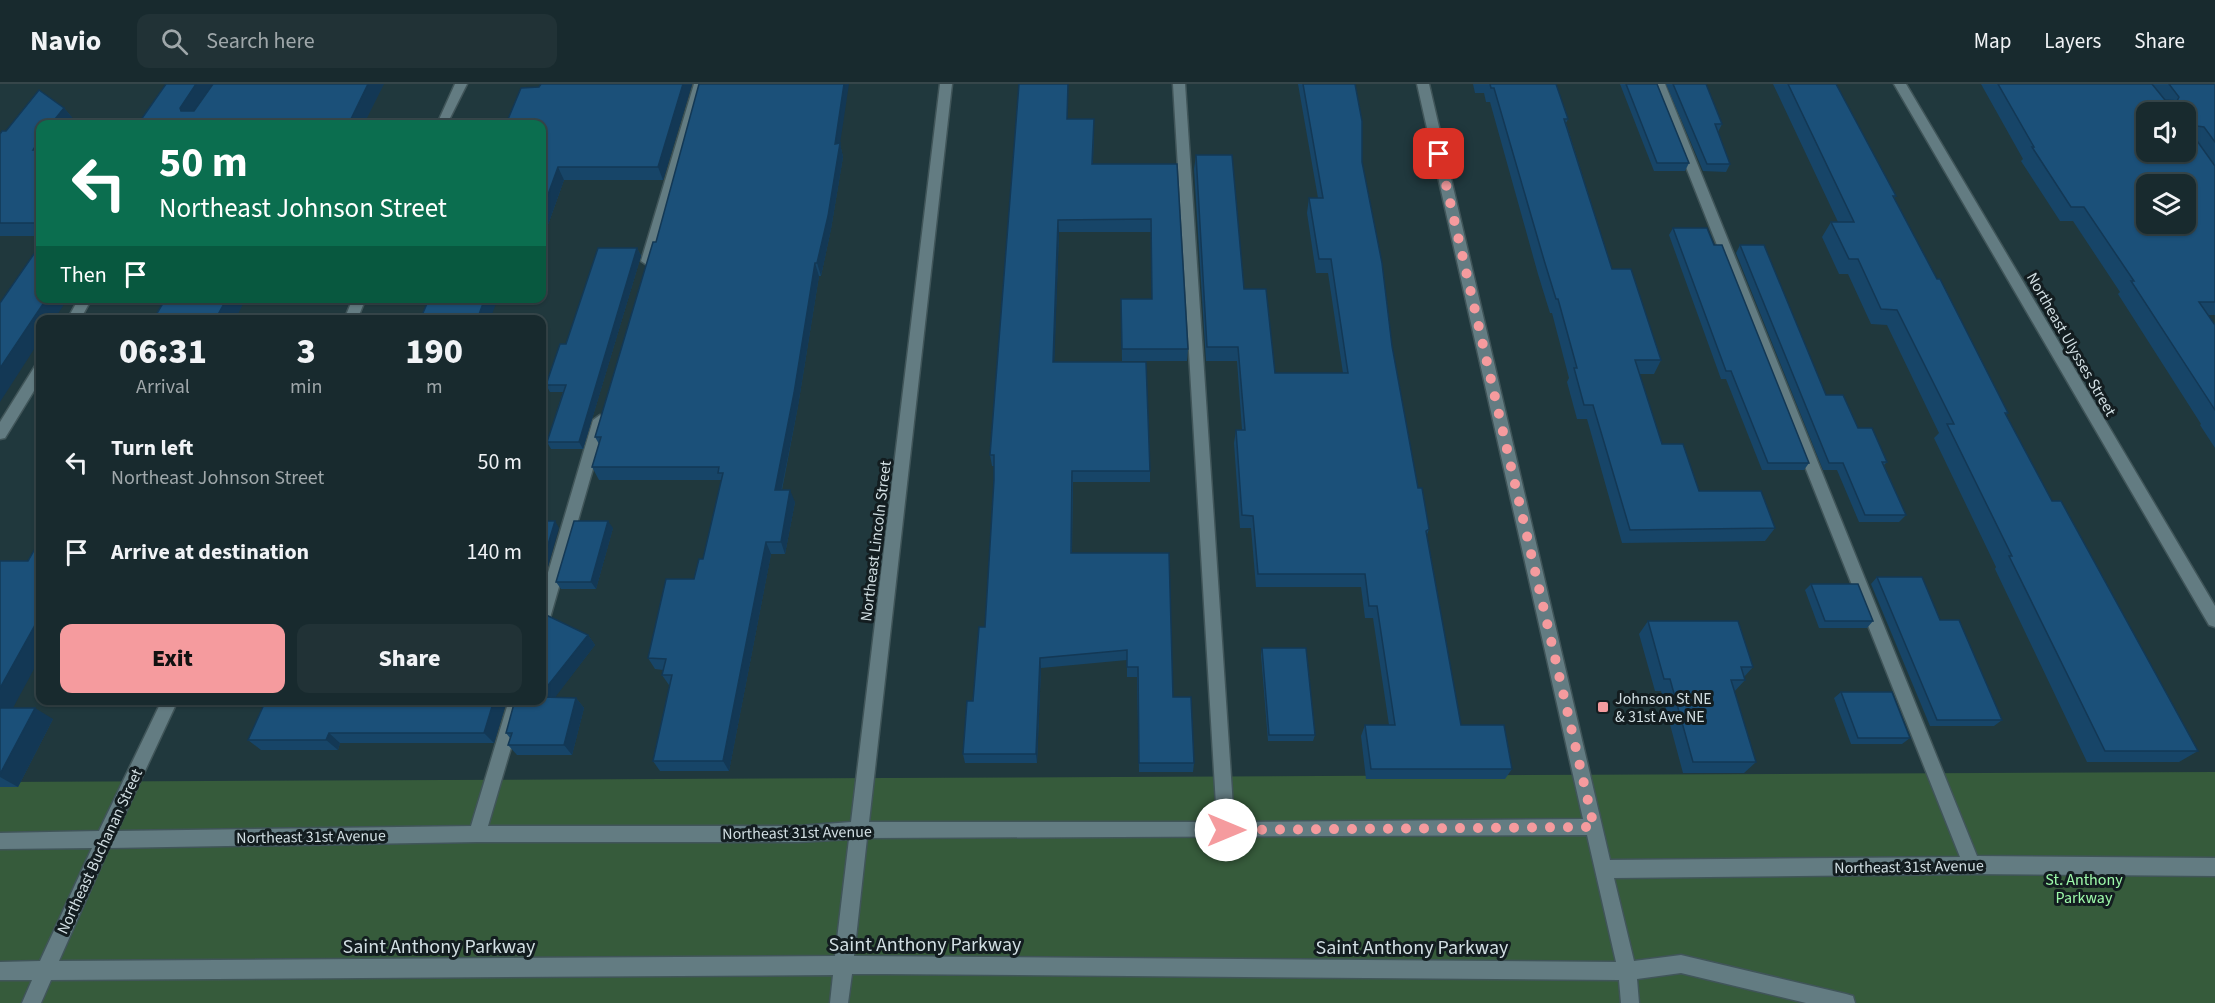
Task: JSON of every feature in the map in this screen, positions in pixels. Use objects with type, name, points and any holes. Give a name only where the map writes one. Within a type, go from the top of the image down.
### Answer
[{"type":"street","points":[[444,120],[461,84]]},
{"type":"street","points":[[642,277],[700,84]]},
{"type":"street","name":"Northeast Lincoln Street","points":[[839,1003],[946,84]]},
{"type":"street","points":[[1179,84],[1226,830]]},
{"type":"street","points":[[1423,84],[1627,971],[1630,1003]]},
{"type":"street","points":[[1659,84],[1972,865]]},
{"type":"street","name":"Northeast Ulysses Street","points":[[1900,84],[2215,620]]},
{"type":"street","points":[[0,434],[36,376]]},
{"type":"street","points":[[546,604],[606,402]]},
{"type":"street","name":"Northeast Buchanan Street","points":[[31,1003],[168,705]]},
{"type":"street","points":[[477,834],[516,705]]},
{"type":"street","name":"Northeast 31st Avenue","points":[[0,841],[477,834],[799,834],[860,830],[1594,827]]},
{"type":"street","name":"Northeast 31st Avenue","points":[[1604,869],[1972,865],[2215,867]]},
{"type":"street","name":"Saint Anthony Parkway","points":[[0,971],[844,966],[1627,971],[1681,964],[1846,1003]]},
{"type":"green space","name":"St. Anthony Parkway","points":[[2215,772],[2215,1003],[0,1003],[0,782]]},
{"type":"building","points":[[166,84],[196,84],[180,108],[181,111],[194,111],[213,84],[368,84],[352,120],[141,120]]},
{"type":"building","points":[[541,84],[683,84],[658,167],[558,167],[546,200],[546,120],[508,120],[521,88],[539,87]]},
{"type":"building","points":[[699,84],[844,84],[835,144],[840,143],[828,216],[817,263],[815,263],[794,393],[775,490],[790,490],[781,542],[766,542],[723,761],[653,761],[672,675],[662,675],[666,659],[648,658],[666,579],[694,579],[699,559],[703,559],[723,473],[718,473],[719,467],[592,467],[601,437],[595,437],[653,242],[656,242]]},
{"type":"building","points":[[1019,84],[1068,84],[1067,119],[1094,119],[1092,164],[1177,164],[1188,349],[1122,349],[1121,299],[1152,299],[1151,219],[1058,220],[1053,362],[1146,362],[1150,471],[1072,471],[1071,553],[1169,553],[1173,697],[1191,697],[1194,763],[1139,763],[1138,667],[1127,667],[1127,650],[1040,658],[1036,754],[963,754],[967,701],[973,701],[979,627],[985,627],[994,480],[994,455],[990,455]]},
{"type":"building","points":[[1303,84],[1355,84],[1362,121],[1362,162],[1382,263],[1392,346],[1418,488],[1422,488],[1429,529],[1426,531],[1461,725],[1504,725],[1512,769],[1371,769],[1365,725],[1395,725],[1377,606],[1369,606],[1365,574],[1258,574],[1253,516],[1242,515],[1236,430],[1245,430],[1238,347],[1207,347],[1196,155],[1232,155],[1244,289],[1266,289],[1275,373],[1348,373],[1331,259],[1319,259],[1309,198],[1323,198]]},
{"type":"building","points":[[1490,84],[1556,84],[1568,119],[1564,119],[1612,269],[1631,269],[1661,360],[1635,360],[1662,444],[1683,444],[1699,491],[1761,491],[1775,528],[1630,530],[1593,405],[1584,405],[1574,368],[1577,368],[1558,299],[1556,299],[1544,260],[1494,88],[1491,88]]},
{"type":"building","points":[[1626,84],[1657,84],[1689,163],[1657,163]]},
{"type":"building","points":[[1673,84],[1706,84],[1722,124],[1715,124],[1730,164],[1707,164]]},
{"type":"building","points":[[1788,84],[1836,84],[1937,279],[1940,279],[2008,413],[2005,413],[2052,501],[2061,501],[2198,751],[2105,751],[2009,556],[2012,556],[1947,424],[1954,424],[1897,310],[1881,309],[1858,259],[1849,259],[1831,222],[1854,222]]},
{"type":"building","points":[[1998,84],[2152,84],[2165,100],[2177,101],[2179,97],[2169,84],[2215,84],[2215,142],[2204,127],[2197,126],[2196,132],[2196,102],[2136,102],[2136,162],[2196,162],[2196,139],[2215,166],[2215,302],[2199,302],[2215,325],[2215,410],[2131,281],[2134,281],[2084,207],[2071,207],[2032,147],[2034,147]]},
{"type":"building","points":[[39,90],[64,108],[54,120],[36,120],[36,145],[33,150],[36,150],[36,223],[0,223],[0,134],[6,131]]},
{"type":"building","points":[[1673,228],[1707,228],[1714,245],[1722,245],[1809,463],[1768,463],[1731,371],[1726,371]]},
{"type":"building","points":[[1740,245],[1764,245],[1826,395],[1843,395],[1858,428],[1872,428],[1887,462],[1882,462],[1906,515],[1865,515],[1843,463],[1829,463]]},
{"type":"building","points":[[598,248],[637,248],[579,442],[547,442],[566,385],[546,385],[560,344],[566,344]]},
{"type":"building","points":[[36,251],[36,303],[44,303],[0,368],[0,303]]},
{"type":"building","points":[[163,303],[224,303],[218,315],[156,315]]},
{"type":"building","points":[[427,303],[483,303],[479,315],[422,315]]},
{"type":"building","points":[[546,521],[555,521],[546,551]]},
{"type":"building","points":[[574,521],[608,521],[591,582],[556,582]]},
{"type":"building","points":[[36,547],[36,623],[0,688],[0,561],[28,561]]},
{"type":"building","points":[[1877,577],[1922,577],[1940,620],[1959,620],[2002,720],[1937,720]]},
{"type":"building","points":[[1811,584],[1858,584],[1873,621],[1825,621]]},
{"type":"building","points":[[546,615],[588,635],[546,688]]},
{"type":"building","points":[[1648,621],[1738,621],[1753,667],[1741,667],[1745,680],[1731,680],[1756,762],[1693,762],[1670,679],[1664,679]]},
{"type":"building","points":[[1262,648],[1306,648],[1315,735],[1269,735]]},
{"type":"building","points":[[1841,692],[1892,692],[1910,738],[1858,738]]},
{"type":"building","points":[[546,697],[576,698],[564,745],[508,745],[512,733],[506,733],[514,705],[546,705]]},
{"type":"building","points":[[264,705],[492,705],[484,733],[329,733],[326,740],[248,740]]},
{"type":"building","points":[[0,708],[35,708],[0,774]]},
{"type":"place","name":"Johnson St NE & 31st Ave NE","points":[[1603,707]]},
{"type":"route","points":[[1226,830],[1594,827],[1439,154]]}]
